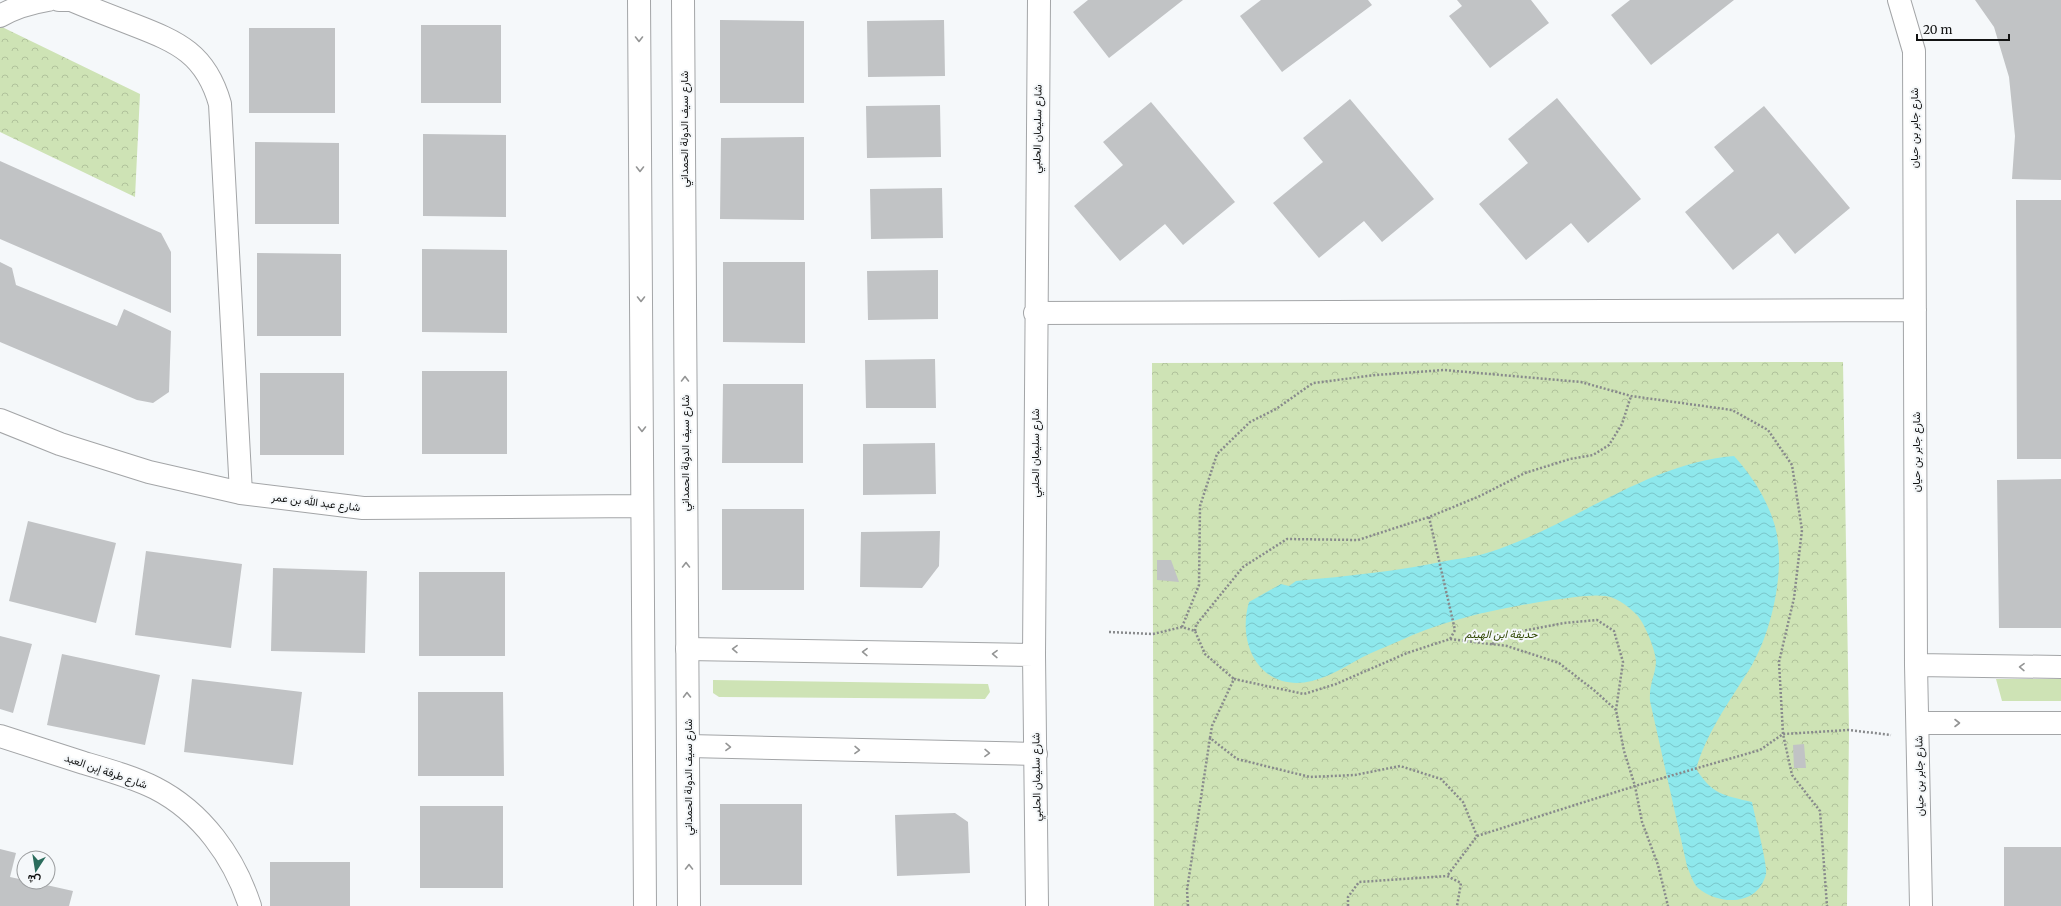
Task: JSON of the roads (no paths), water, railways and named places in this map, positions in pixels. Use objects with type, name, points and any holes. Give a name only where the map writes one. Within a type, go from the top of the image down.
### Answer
[{"type":"street","points":[[0,16],[29,3],[48,0]]},
{"type":"street","points":[[59,0],[70,0],[177,43],[200,63],[216,89],[220,104],[241,493]]},
{"type":"street","points":[[639,0],[645,906]]},
{"type":"street","name":"شارع سيف الدولة الحمداني","points":[[683,0],[686,648],[689,906]]},
{"type":"street","name":"شارع سليمان الحلبي","points":[[1037,906],[1034,655],[1039,0]]},
{"type":"street","name":"شارع جابر بن حيان","points":[[1899,0],[1914,51],[1916,665],[1921,906]]},
{"type":"street","points":[[1036,313],[1916,310]]},
{"type":"street","name":"شارع عبد الله بن عمر","points":[[0,420],[60,444],[142,469],[241,493],[363,508],[642,506]]},
{"type":"street","points":[[686,648],[1034,655]]},
{"type":"street","points":[[1916,665],[2061,668]]},
{"type":"street","points":[[1918,730],[2061,723]]},
{"type":"street","name":"شارع طرفة إبن العبد","points":[[0,736],[132,778],[156,789],[179,804],[200,821],[218,841],[233,864],[250,906]]},
{"type":"street","points":[[688,746],[1036,754]]},
{"type":"water","points":[[1734,456],[1759,489],[1772,516],[1775,526],[1779,560],[1776,597],[1766,633],[1759,650],[1752,665],[1713,728],[1696,769],[1708,784],[1720,793],[1733,798],[1752,802],[1763,851],[1766,874],[1762,885],[1747,897],[1737,900],[1717,898],[1698,888],[1692,878],[1687,866],[1650,701],[1650,689],[1656,657],[1647,631],[1640,619],[1627,606],[1615,599],[1606,596],[1572,597],[1537,602],[1463,618],[1413,635],[1370,654],[1329,675],[1312,681],[1294,683],[1279,680],[1267,673],[1257,662],[1250,649],[1246,635],[1246,619],[1249,602],[1281,584],[1289,586],[1296,581],[1393,570],[1471,557],[1520,541],[1610,497],[1671,470],[1702,461]]},
{"type":"park label","name":"حديقة ابن الهيثم","points":[[1501,634]]}]
